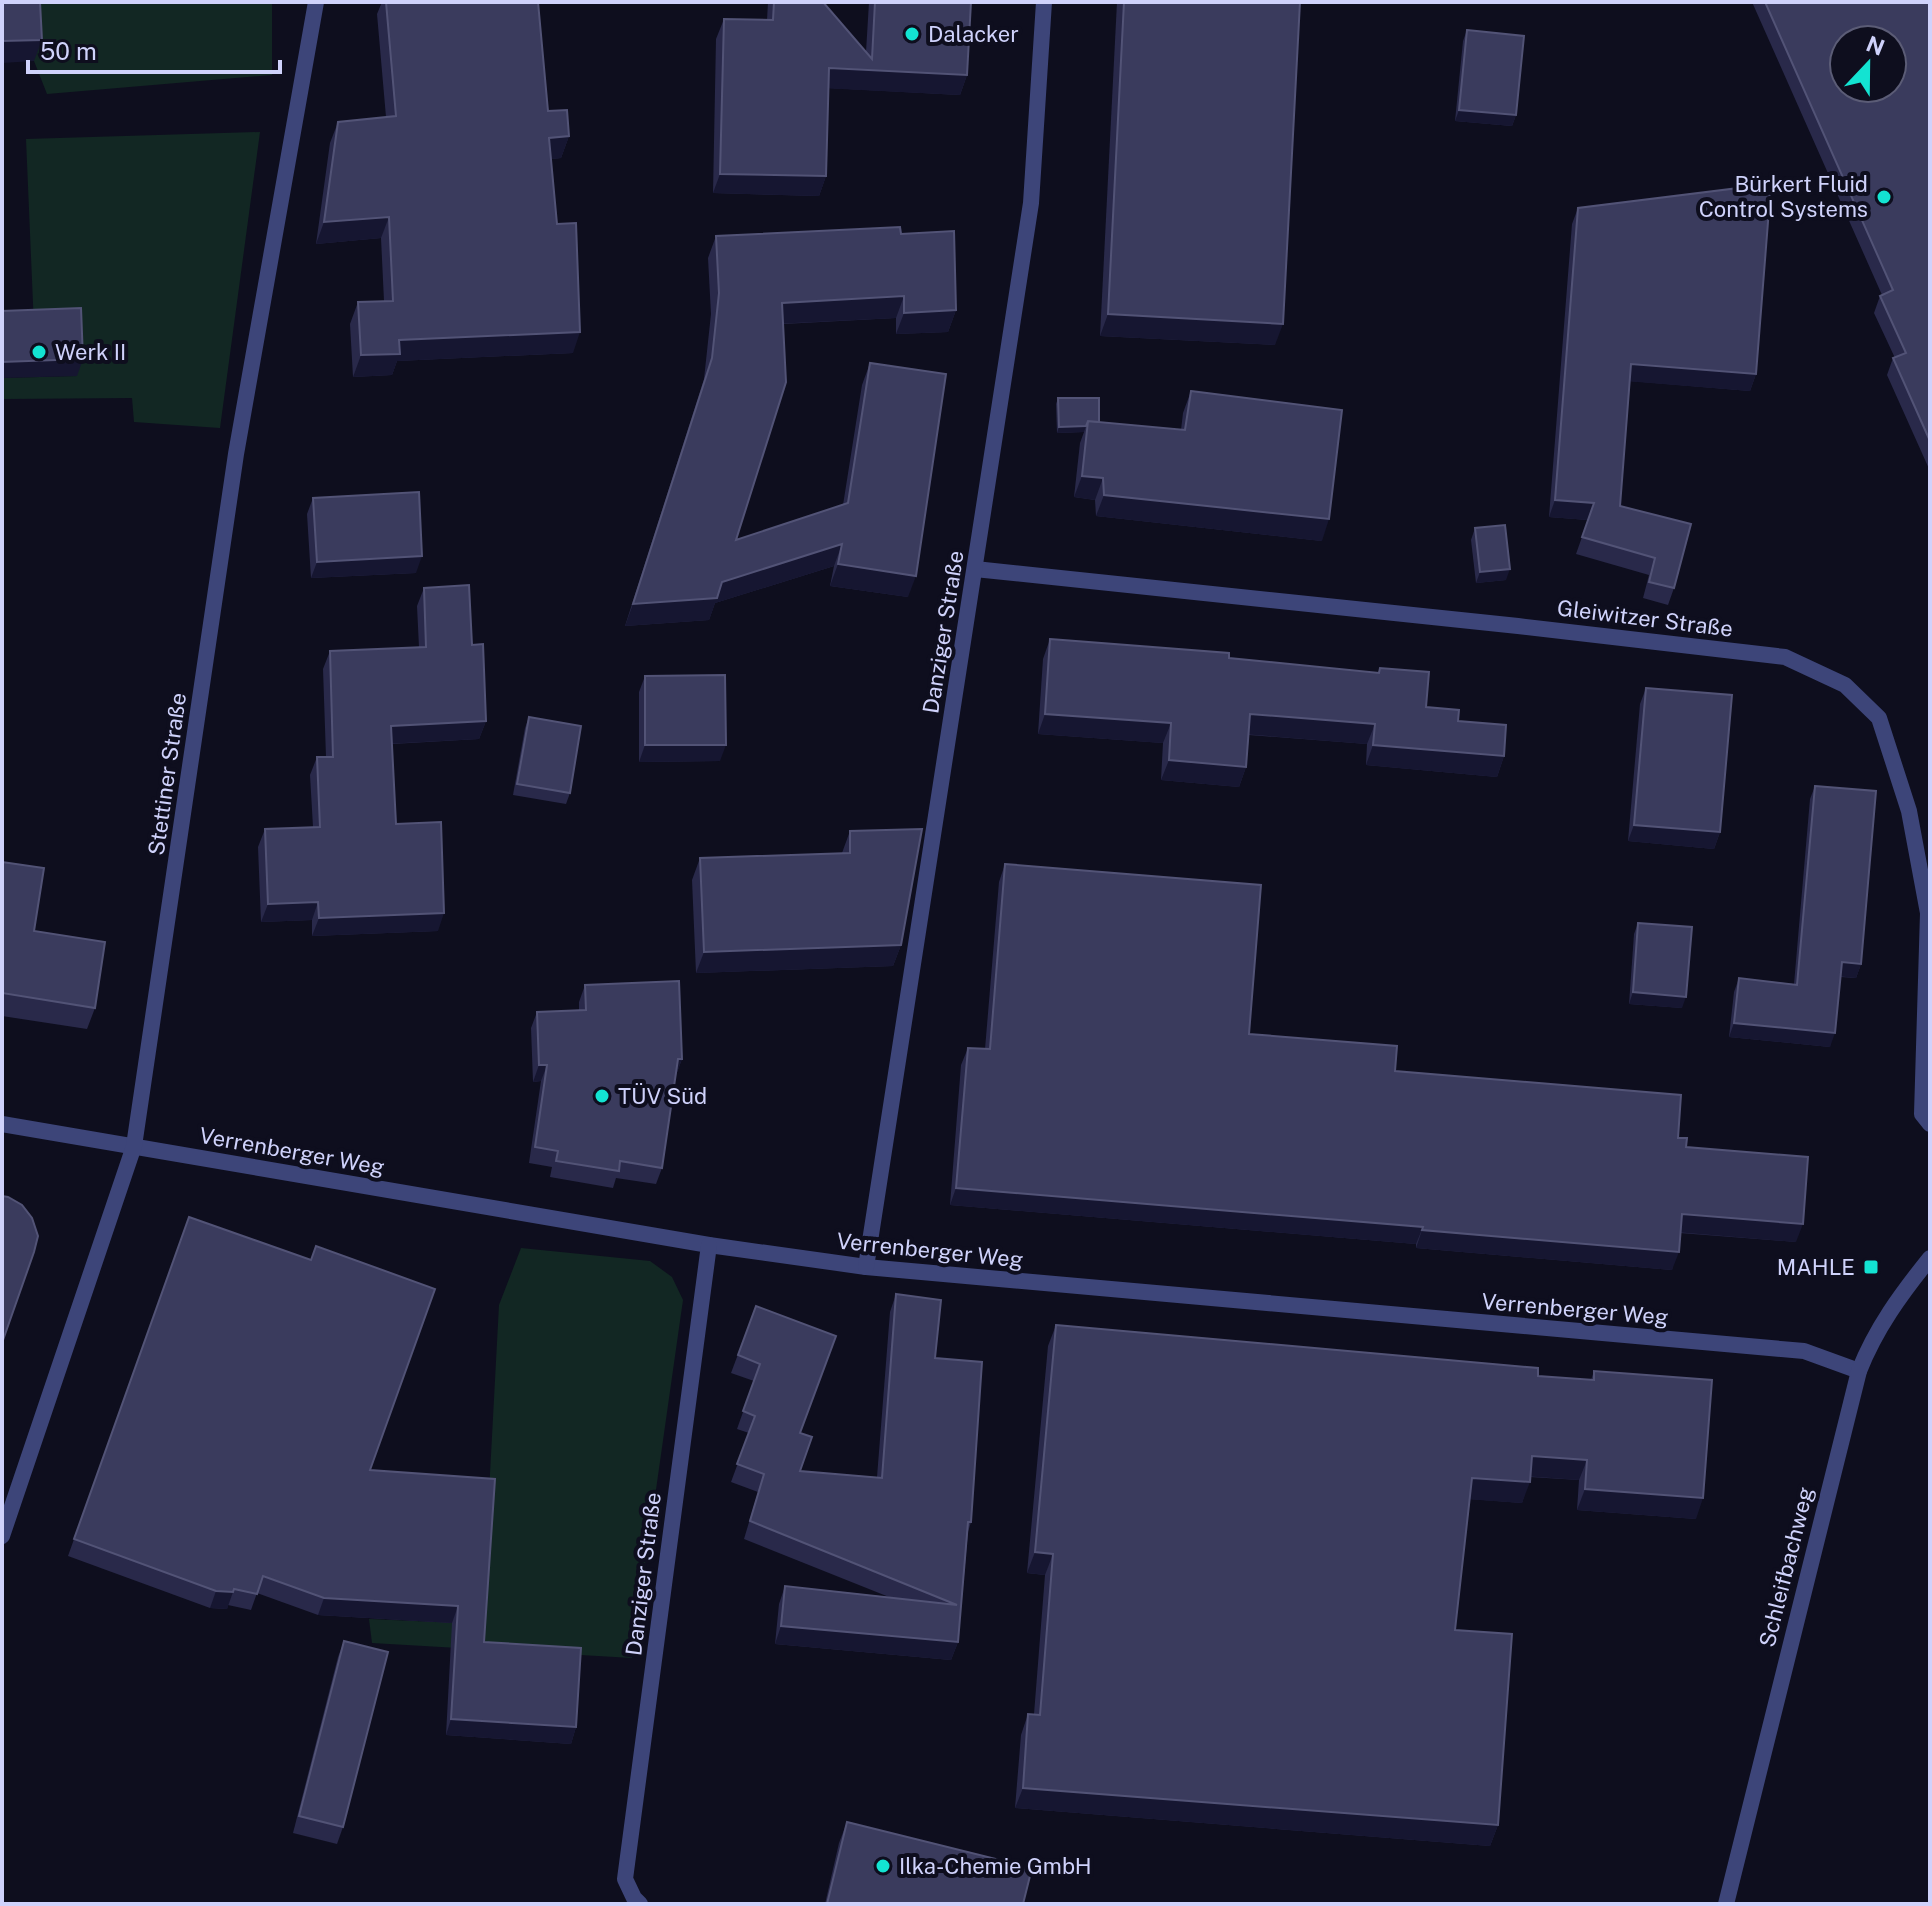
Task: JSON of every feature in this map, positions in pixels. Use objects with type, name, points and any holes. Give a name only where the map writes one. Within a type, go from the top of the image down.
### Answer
[{"type":"street","name":"Stettiner Straße","points":[[2,1536],[134,1146],[236,454],[316,2]]},
{"type":"street","name":"Danziger Straße","points":[[866,1267],[1031,203],[1044,2]]},
{"type":"street","name":"Gleiwitzer Straße","points":[[975,569],[1785,657],[1845,685],[1879,718],[1909,811],[1928,913],[1922,1114],[1930,1124]]},
{"type":"street","name":"Verrenberger Weg","points":[[2,1124],[709,1245],[866,1267],[1804,1351],[1859,1371]]},
{"type":"street","name":"Danziger Straße","points":[[640,1904],[625,1879],[709,1245]]},
{"type":"street","name":"Schleifbachweg","points":[[1726,1904],[1859,1371],[1871,1341],[1889,1311],[1930,1258]]},
{"type":"green space","points":[[2,2],[272,2],[272,75],[47,94],[34,61],[32,4]]},
{"type":"green space","points":[[260,132],[220,428],[134,422],[132,398],[4,399],[2,378],[77,376],[34,327],[26,139]]},
{"type":"green space","points":[[521,1248],[650,1261],[672,1277],[683,1300],[632,1658],[372,1643],[369,1619],[482,1624],[499,1305]]},
{"type":"building","points":[[2,2],[40,2],[42,40],[2,41]]},
{"type":"building","points":[[386,2],[538,2],[548,111],[567,110],[569,136],[549,138],[557,224],[576,223],[580,332],[399,340],[400,354],[361,355],[358,302],[393,301],[389,217],[324,222],[338,122],[396,116]]},
{"type":"building","points":[[774,2],[823,2],[872,59],[875,2],[971,2],[967,75],[829,68],[826,176],[720,174],[724,19],[773,20]]},
{"type":"building","points":[[1124,2],[1300,2],[1283,324],[1108,314]]},
{"type":"building","name":"Bürkert Fluid Control Systems","points":[[1765,2],[1930,2],[1930,441],[1893,358],[1906,353],[1880,296],[1893,290]]},
{"type":"building","points":[[1467,30],[1524,36],[1516,115],[1459,110]]},
{"type":"building","points":[[1771,184],[1756,374],[1631,364],[1620,506],[1691,524],[1674,588],[1649,582],[1655,558],[1582,537],[1594,503],[1555,500],[1578,208]]},
{"type":"building","points":[[900,227],[901,234],[954,231],[956,310],[904,313],[904,296],[782,303],[786,382],[736,540],[848,503],[870,363],[946,374],[916,576],[838,564],[842,544],[722,582],[717,598],[633,604],[712,358],[719,293],[716,236]]},
{"type":"building","name":"Werk II","points":[[81,308],[83,359],[2,362],[2,311]]},
{"type":"building","points":[[1191,391],[1342,410],[1329,519],[1104,495],[1103,478],[1082,476],[1088,421],[1185,430]]},
{"type":"building","points":[[1058,398],[1099,398],[1099,422],[1059,427]]},
{"type":"building","points":[[419,492],[422,556],[317,562],[313,498]]},
{"type":"building","points":[[1505,525],[1510,569],[1480,572],[1475,528]]},
{"type":"building","points":[[469,585],[472,645],[483,644],[486,721],[391,726],[396,824],[441,822],[444,913],[319,918],[318,902],[268,904],[265,829],[320,827],[317,757],[333,757],[330,651],[426,647],[424,588]]},
{"type":"building","points":[[1050,639],[1229,653],[1229,658],[1379,673],[1380,668],[1429,672],[1426,707],[1459,710],[1458,721],[1506,725],[1504,756],[1373,745],[1375,724],[1250,714],[1246,767],[1169,760],[1171,723],[1045,714]]},
{"type":"building","points":[[725,675],[726,745],[645,745],[645,676]]},
{"type":"building","points":[[1646,688],[1732,695],[1720,832],[1634,825]]},
{"type":"building","points":[[529,717],[581,726],[570,793],[517,784]]},
{"type":"building","points":[[1815,786],[1876,791],[1861,964],[1842,962],[1835,1033],[1734,1023],[1739,978],[1797,985]]},
{"type":"building","points":[[922,829],[901,945],[704,952],[700,858],[850,853],[850,831]]},
{"type":"building","points":[[2,862],[44,868],[34,931],[105,942],[95,1008],[2,993]]},
{"type":"building","points":[[1005,864],[1261,885],[1249,1034],[1397,1046],[1395,1071],[1681,1095],[1678,1138],[1687,1138],[1686,1147],[1808,1157],[1803,1224],[1682,1214],[1679,1252],[956,1188],[968,1048],[990,1049]]},
{"type":"building","points":[[1638,923],[1692,927],[1686,997],[1633,992]]},
{"type":"building","name":"TÜV Süd","points":[[679,981],[682,1059],[678,1059],[662,1168],[620,1161],[619,1171],[556,1161],[558,1151],[535,1147],[547,1065],[539,1065],[537,1012],[586,1010],[585,985]]},
{"type":"building","points":[[2,1196],[22,1205],[32,1218],[38,1236],[2,1343]]},
{"type":"building","points":[[189,1217],[311,1260],[316,1246],[435,1289],[370,1470],[495,1479],[484,1642],[581,1648],[576,1727],[451,1719],[458,1606],[324,1598],[263,1576],[257,1594],[234,1589],[233,1592],[216,1591],[74,1539]]},
{"type":"building","points":[[896,1294],[941,1300],[935,1358],[982,1362],[971,1522],[968,1522],[958,1642],[781,1626],[785,1586],[957,1605],[750,1521],[764,1474],[737,1464],[755,1416],[743,1411],[760,1364],[738,1355],[756,1306],[836,1336],[800,1433],[812,1437],[800,1471],[882,1478]]},
{"type":"building","points":[[1056,1325],[1538,1368],[1538,1376],[1594,1380],[1594,1371],[1712,1380],[1703,1498],[1585,1489],[1587,1460],[1532,1456],[1530,1482],[1472,1478],[1455,1630],[1512,1634],[1498,1825],[1023,1788],[1028,1714],[1040,1715],[1053,1554],[1035,1552]]},
{"type":"building","points":[[344,1641],[388,1652],[343,1827],[299,1816]]},
{"type":"building","name":"Ilka-Chemie GmbH","points":[[847,1822],[1032,1868],[1023,1904],[827,1904]]},
{"type":"place","name":"Dalacker","points":[[912,34]]},
{"type":"place","name":"Bürkert Fluid Control Systems","points":[[1884,197]]},
{"type":"place","name":"Werk II","points":[[39,352]]},
{"type":"place","name":"TÜV Süd","points":[[602,1096]]},
{"type":"place","name":"MAHLE","points":[[1871,1267]]},
{"type":"place","name":"Ilka-Chemie GmbH","points":[[883,1866]]}]
